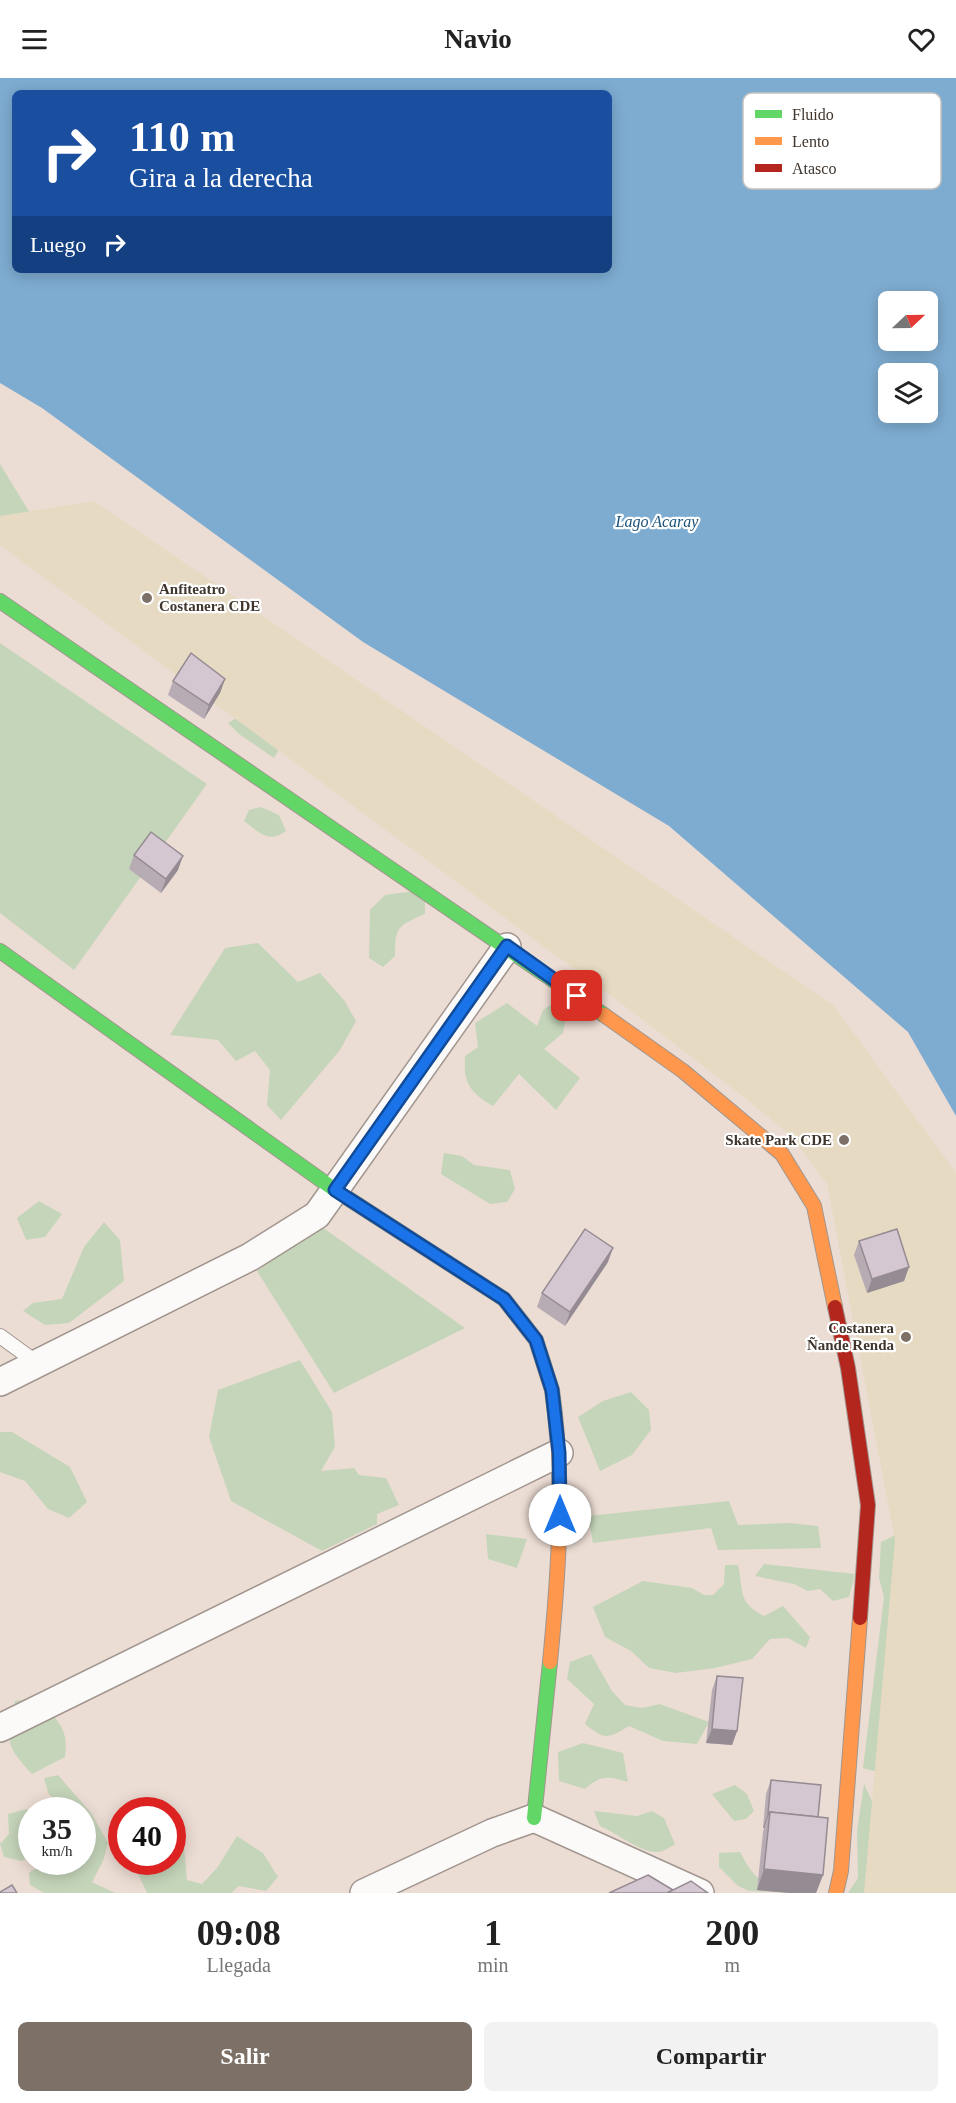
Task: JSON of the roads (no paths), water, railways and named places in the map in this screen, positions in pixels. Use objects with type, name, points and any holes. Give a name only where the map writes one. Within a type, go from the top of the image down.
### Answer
[{"type":"street","points":[[0,601],[507,946],[683,1071],[782,1154],[814,1206],[848,1368],[868,1505],[841,1871],[836,1893]]},
{"type":"street","points":[[0,1382],[250,1257],[317,1215],[507,946]]},
{"type":"street","points":[[0,951],[335,1190],[504,1299],[536,1340],[552,1390],[559,1453],[560,1557],[534,1818]]},
{"type":"street","points":[[0,1728],[559,1453]]},
{"type":"street","points":[[364,1893],[492,1833],[534,1818],[700,1893]]},
{"type":"lane","points":[[0,1336],[37,1363]]},
{"type":"water","name":"Lago Acaray","points":[[0,78],[956,78],[956,1116],[908,1032],[669,826],[363,642],[42,408],[0,383]]},
{"type":"place","name":"Anfiteatro Costanera CDE","points":[[147,598]]},
{"type":"place","name":"Skate Park CDE","points":[[844,1140]]},
{"type":"place","name":"Costanera Ñande Renda","points":[[906,1337]]}]
